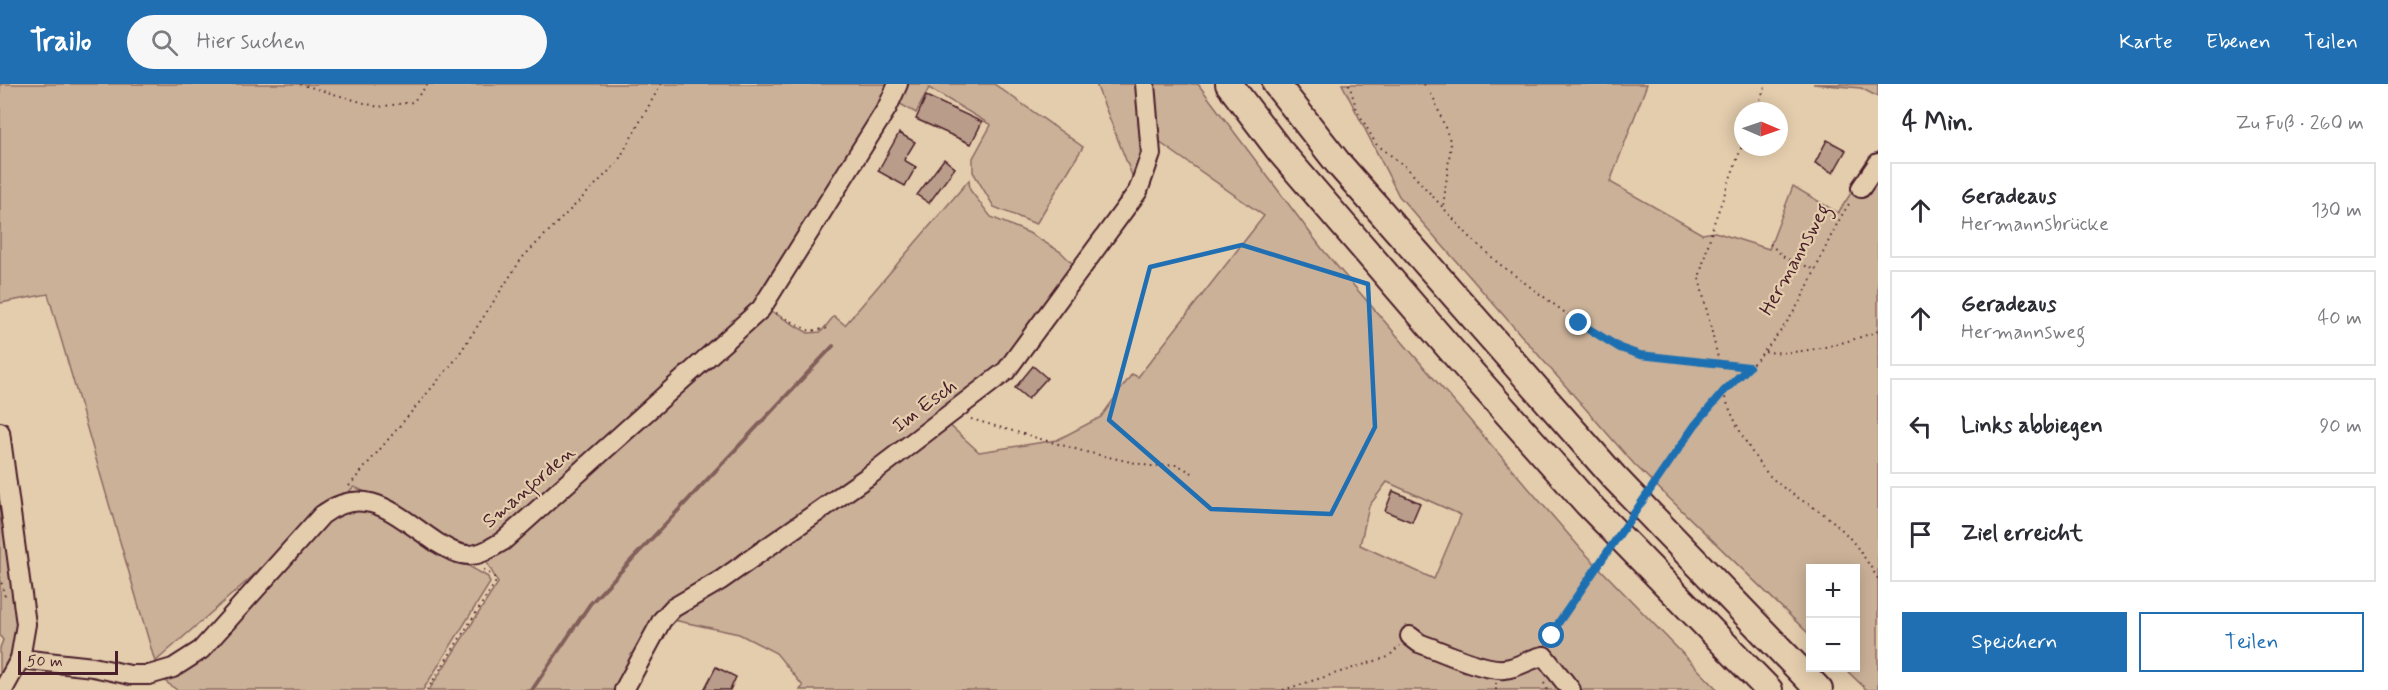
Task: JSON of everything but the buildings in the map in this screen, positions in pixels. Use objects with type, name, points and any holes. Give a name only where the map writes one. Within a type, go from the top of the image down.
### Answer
[{"type":"highway","points":[[1229,84],[1279,150],[1504,411],[1588,504],[1768,690]]},
{"type":"highway","points":[[1276,84],[1338,163],[1614,477],[1819,690]]},
{"type":"street","name":"Smanforden","points":[[471,555],[486,551],[503,541],[764,304],[887,108],[898,84]]},
{"type":"street","name":"Im Esch","points":[[624,690],[662,620],[673,608],[721,580],[870,475],[1006,370],[1138,192],[1151,154],[1145,84]]},
{"type":"street","points":[[1861,188],[1878,163]]},
{"type":"street","points":[[0,432],[26,624],[20,659],[3,690]]},
{"type":"street","points":[[20,659],[93,667],[130,675],[148,675],[173,668],[201,650],[322,515],[336,505],[351,500],[366,501],[385,508],[442,546],[458,554],[471,555]]},
{"type":"street","points":[[1410,636],[1419,643],[1483,666],[1502,670],[1521,666],[1544,656],[1571,690]]},
{"type":"path","points":[[300,84],[378,107],[413,102],[428,84]]},
{"type":"path","points":[[351,500],[345,492],[456,359],[522,258],[617,163],[661,84]]},
{"type":"path","points":[[1349,84],[1357,110],[1376,144],[1406,167],[1497,263],[1579,323],[1620,348],[1640,355],[1749,367]]},
{"type":"path","points":[[1424,84],[1434,99],[1451,143],[1443,208]]},
{"type":"path","points":[[1759,102],[1766,84]]},
{"type":"path","points":[[1719,362],[1699,278],[1714,223],[1738,156]]},
{"type":"path","name":"Hermannsweg","points":[[1544,656],[1559,622],[1695,425],[1723,392],[1765,352],[1790,317],[1816,270],[1842,215],[1861,188]]},
{"type":"path","points":[[1770,244],[1785,258],[1816,270]]},
{"type":"path","points":[[764,304],[785,319],[810,331],[831,328]]},
{"type":"path","points":[[1765,352],[1782,353],[1839,344],[1878,332]]},
{"type":"path","points":[[1723,392],[1730,413],[1768,474],[1790,494],[1824,514],[1857,544],[1878,579]]},
{"type":"path","points":[[951,412],[1086,452],[1149,466],[1178,465],[1194,474]]},
{"type":"path","points":[[426,690],[495,583],[494,577],[475,563],[471,555]]},
{"type":"path","points":[[1283,690],[1388,657],[1410,636]]},
{"type":"highlighted area","points":[[1242,245],[1368,284],[1375,427],[1331,514],[1211,509],[1109,420],[1150,267]]},
{"type":"shaded area","points":[[0,84],[889,84],[878,106],[750,308],[485,545],[459,548],[383,500],[354,487],[155,662],[48,294],[0,303]]},
{"type":"shaded area","points":[[901,84],[994,84],[1083,147],[1036,224],[994,207],[973,172],[973,158],[991,125],[929,88],[916,113],[893,100]]},
{"type":"shaded area","points":[[1096,84],[1198,84],[1323,250],[1581,549],[1718,690],[800,690],[803,686],[776,653],[739,634],[669,619],[945,421],[979,452],[1057,440],[1101,417],[1132,374],[1138,377],[1264,216],[1159,142],[1133,178]],"holes":[[[1387,482],[1461,515],[1434,579],[1360,545],[1369,506]]]},
{"type":"shaded area","points":[[1342,84],[1647,84],[1610,182],[1702,234],[1715,232],[1769,249],[1793,186],[1838,213],[1878,152],[1878,690],[1867,690],[1848,672],[1860,672],[1860,564],[1806,564],[1806,631],[1634,464],[1399,196]]},
{"type":"shaded area","points":[[1813,84],[1878,84],[1878,97],[1861,88]]},
{"type":"shaded area","points":[[969,180],[970,190],[991,217],[1029,233],[1061,252],[1078,269],[1005,369],[672,605],[621,690],[429,690],[498,583],[483,555],[766,308],[808,333],[821,332],[834,316],[845,325]]},
{"type":"shaded area","points":[[0,481],[20,617],[14,645],[0,681],[0,648],[3,640],[0,636]]},
{"type":"shaded area","points":[[369,509],[488,577],[490,583],[423,690],[177,690],[158,676],[210,647],[330,513]]},
{"type":"waterway","points":[[532,690],[590,604],[833,346]]},
{"type":"route","points":[[1552,636],[1559,622],[1695,425],[1723,392],[1749,367],[1640,355],[1620,348],[1579,323]]}]
